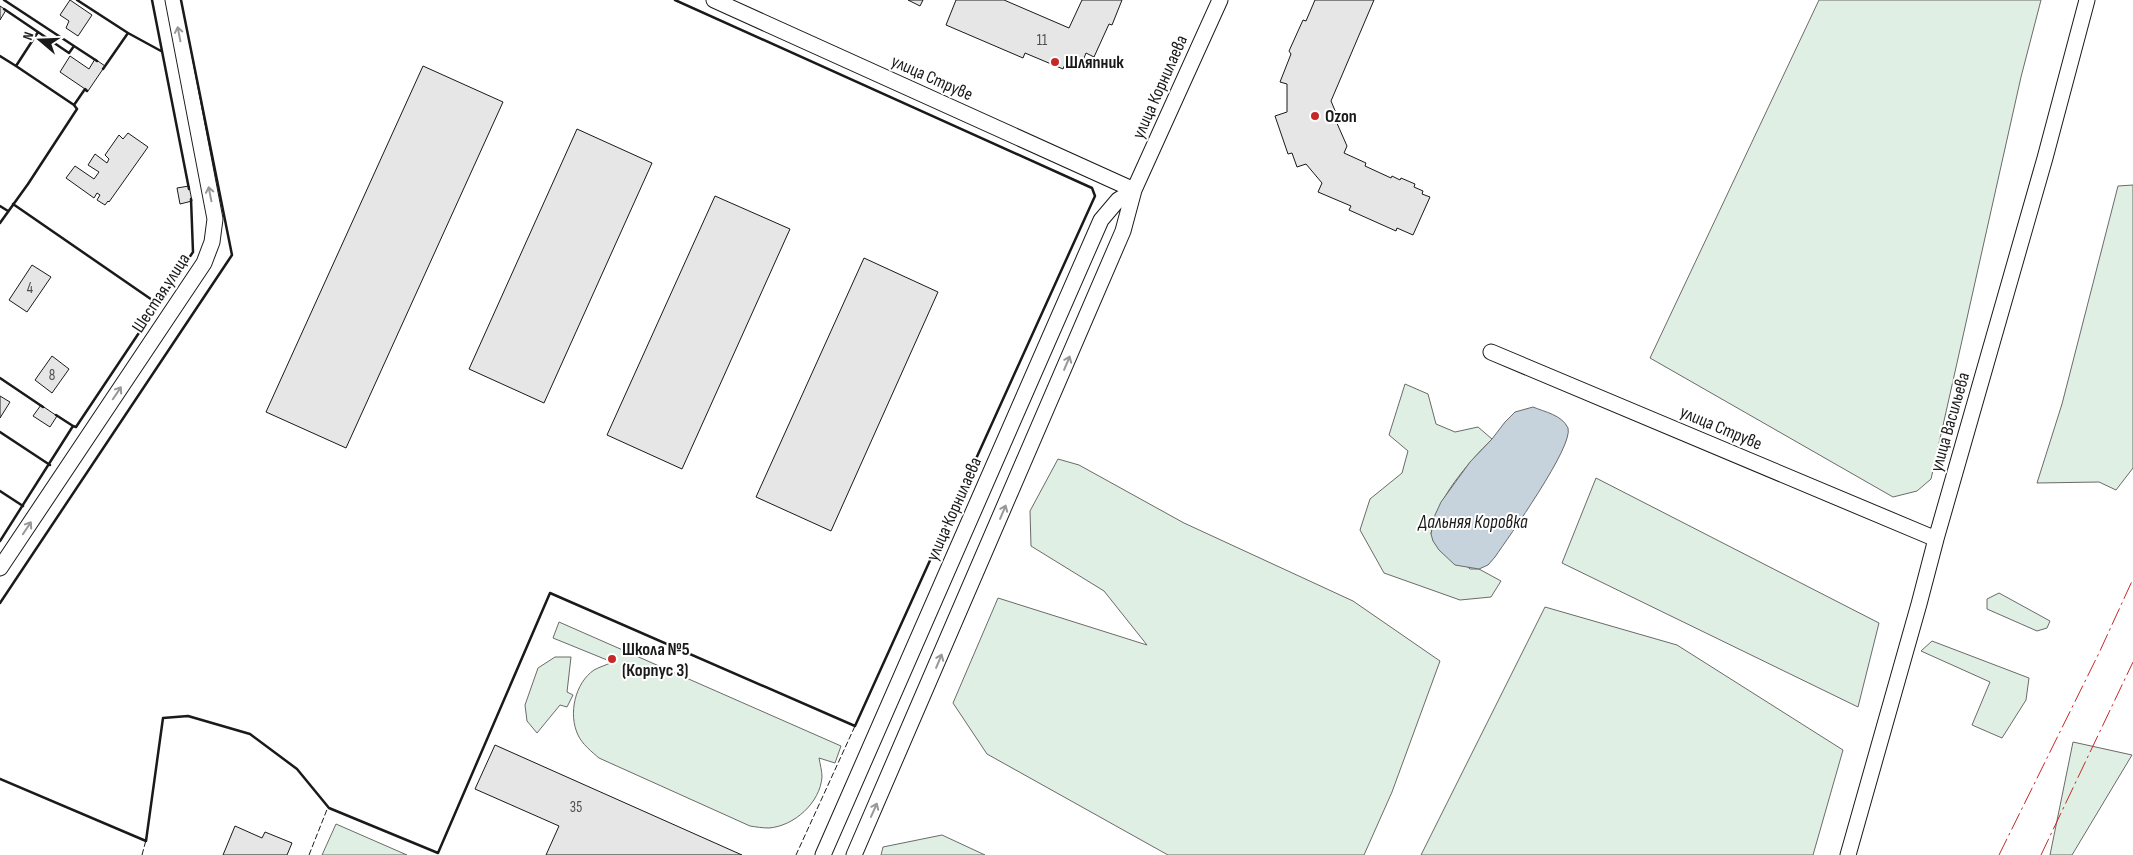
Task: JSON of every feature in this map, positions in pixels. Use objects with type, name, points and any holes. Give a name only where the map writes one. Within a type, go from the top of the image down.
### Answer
[{"type":"street","name":"Шестая улица","points":[[0,568],[204,263],[210,251],[215,219],[173,0]]},
{"type":"street","name":"улица Струве","points":[[714,0],[1134,190]]},
{"type":"street","name":"улица Корнилаева","points":[[854,855],[1124,231],[1134,190],[1220,0]]},
{"type":"street","name":"улица Васильева","points":[[1848,855],[2045,158],[2087,0]]},
{"type":"street","name":"улица Корнилаева","points":[[823,855],[1101,220],[1118,200],[1134,190]]},
{"type":"street","name":"улица Струве","points":[[1491,352],[1936,539]]},
{"type":"green space","points":[[1819,0],[2041,0],[2021,77],[1931,479],[1917,491],[1893,497],[1650,358]]},
{"type":"green space","points":[[2133,185],[2133,468],[2116,490],[2099,482],[2037,483],[2062,404],[2118,186]]},
{"type":"green space","points":[[1405,384],[1428,394],[1436,424],[1455,432],[1478,427],[1492,439],[1463,471],[1446,495],[1434,521],[1431,534],[1470,569],[1479,569],[1501,581],[1491,597],[1460,600],[1384,573],[1360,530],[1370,499],[1402,473],[1408,451],[1389,435]]},
{"type":"green space","points":[[1058,459],[1079,465],[1184,523],[1353,601],[1440,661],[1392,792],[1364,855],[1168,855],[987,754],[953,703],[998,598],[1147,645],[1104,591],[1031,546],[1030,511]]},
{"type":"green space","points":[[1596,478],[1879,623],[1858,707],[1562,563]]},
{"type":"green space","points":[[1999,593],[2050,621],[2047,628],[2037,631],[1987,609],[1987,599]]},
{"type":"green space","points":[[1545,607],[1677,645],[1843,750],[1813,855],[1421,855]]},
{"type":"green space","points":[[559,622],[841,746],[835,763],[819,758],[822,777],[820,787],[811,804],[788,823],[769,828],[750,826],[599,758],[585,745],[578,735],[574,718],[575,700],[587,676],[594,670],[612,662],[553,638]]},
{"type":"green space","points":[[1932,641],[2029,678],[2026,700],[2002,738],[1972,725],[1990,682],[1921,651]]},
{"type":"green space","points":[[555,657],[571,657],[567,692],[573,695],[567,707],[560,705],[537,733],[527,721],[525,705],[538,668]]},
{"type":"green space","points":[[2073,742],[2132,755],[2072,855],[2050,855]]},
{"type":"green space","points":[[336,824],[407,855],[322,855]]},
{"type":"green space","points":[[942,835],[985,855],[881,855],[883,847]]},
{"type":"water","name":"Дальняя Коровка","points":[[1533,407],[1548,412],[1562,420],[1568,428],[1567,438],[1561,453],[1525,513],[1488,565],[1479,569],[1455,565],[1439,550],[1431,534],[1435,515],[1441,502],[1470,462],[1505,422],[1515,412]]},
{"type":"building","points":[[70,0],[92,15],[78,36],[66,28],[69,21],[60,15]]},
{"type":"building","points":[[908,0],[923,0],[920,6]]},
{"type":"building","points":[[956,0],[1004,0],[1069,28],[1082,0],[1122,0],[1112,25],[1109,24],[1094,57],[1086,53],[1080,68],[1066,62],[1063,69],[1025,53],[1023,58],[946,25]]},
{"type":"building","points":[[1315,0],[1374,0],[1331,101],[1339,120],[1336,121],[1347,146],[1344,153],[1366,163],[1365,166],[1391,178],[1392,176],[1400,180],[1401,178],[1415,184],[1414,187],[1423,191],[1422,194],[1430,197],[1413,235],[1397,228],[1396,231],[1349,210],[1351,206],[1318,192],[1322,183],[1306,164],[1297,167],[1292,153],[1288,154],[1275,116],[1287,112],[1287,84],[1280,82],[1291,54],[1289,51],[1303,20],[1306,21]]},
{"type":"building","points":[[0,6],[6,10],[0,20]]},
{"type":"building","points":[[70,56],[89,69],[95,59],[105,66],[88,91],[60,72]]},
{"type":"building","points":[[423,66],[503,102],[346,448],[266,412]]},
{"type":"building","points":[[577,129],[652,163],[544,403],[469,369]]},
{"type":"building","points":[[128,133],[148,147],[105,205],[97,200],[100,195],[97,193],[94,198],[66,178],[75,166],[94,179],[99,172],[88,165],[95,154],[107,163],[109,159],[105,155],[119,135],[123,139]]},
{"type":"building","points":[[189,186],[192,201],[180,204],[177,188]]},
{"type":"building","points":[[715,196],[790,229],[682,469],[607,435]]},
{"type":"building","points":[[864,258],[938,292],[831,531],[756,497]]},
{"type":"building","points":[[32,265],[51,277],[27,312],[9,300]]},
{"type":"building","points":[[52,356],[69,369],[52,393],[35,380]]},
{"type":"building","points":[[0,396],[10,402],[0,418]]},
{"type":"building","points":[[41,405],[57,416],[50,427],[33,416]]},
{"type":"building","points":[[495,745],[742,855],[546,855],[559,826],[475,789]]},
{"type":"building","points":[[235,826],[262,838],[265,832],[292,843],[287,855],[223,855]]},
{"type":"fence","points":[[0,603],[232,255],[181,0]]},
{"type":"fence","points":[[0,779],[146,841],[163,718],[188,716],[250,734],[297,769],[329,808],[438,853],[550,593],[855,726],[796,855]]},
{"type":"fence","points":[[309,855],[328,807]]},
{"type":"fence","points":[[142,855],[146,840]]},
{"type":"wall","points":[[4,0],[74,46],[69,53],[4,9]]},
{"type":"wall","points":[[77,0],[128,33]]},
{"type":"wall","points":[[152,0],[189,189]]},
{"type":"wall","points":[[0,603],[232,255],[181,0]]},
{"type":"wall","points":[[0,779],[146,841],[163,718],[188,716],[250,734],[297,769],[329,808],[438,853],[550,593],[855,726],[1095,196],[1092,188],[675,0]]},
{"type":"wall","points":[[38,32],[16,66],[74,105]]},
{"type":"wall","points":[[103,69],[128,33],[161,51]]},
{"type":"wall","points":[[74,46],[97,61]]},
{"type":"wall","points":[[0,56],[16,66]]},
{"type":"wall","points":[[0,223],[77,109],[74,105],[85,89],[87,91]]},
{"type":"wall","points":[[0,541],[73,426],[76,427],[193,252],[191,199]]},
{"type":"wall","points":[[13,204],[158,304]]},
{"type":"wall","points":[[0,206],[8,211]]},
{"type":"wall","points":[[0,378],[43,407]]},
{"type":"wall","points":[[56,415],[73,426]]},
{"type":"wall","points":[[0,432],[50,465]]},
{"type":"wall","points":[[0,491],[23,506]]},
{"type":"power","points":[[1999,855],[2099,653],[2133,579]]},
{"type":"power","points":[[2041,855],[2133,662]]},
{"type":"place","name":"Шляпник","points":[[1055,62]]},
{"type":"place","name":"Ozon","points":[[1315,116]]},
{"type":"place","name":"Школа №5 (Корпус 3)","points":[[612,659]]}]
